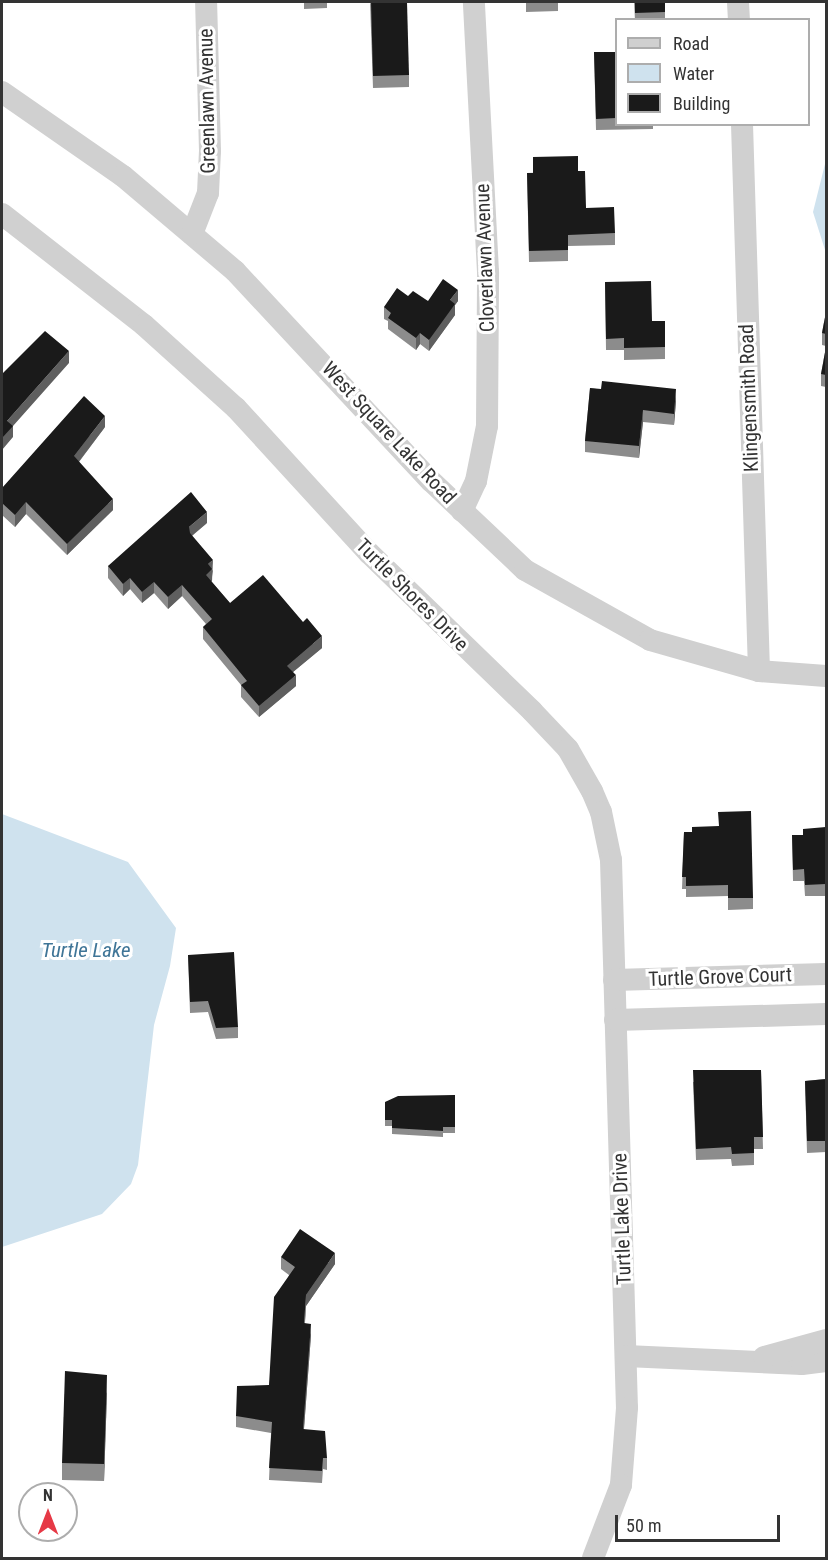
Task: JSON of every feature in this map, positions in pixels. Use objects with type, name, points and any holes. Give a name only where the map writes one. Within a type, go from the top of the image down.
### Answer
[{"type":"street","name":"Greenlawn Avenue","points":[[192,234],[208,193],[210,151],[206,2]]},
{"type":"street","name":"Cloverlawn Avenue","points":[[462,512],[476,481],[487,426],[488,272],[474,2]]},
{"type":"street","points":[[738,2],[739,18]]},
{"type":"street","name":"West Square Lake Road","points":[[2,92],[123,176],[192,234],[268,303],[462,512],[525,570],[650,640],[759,671],[826,676]]},
{"type":"street","name":"Klingensmith Road","points":[[742,126],[759,671]]},
{"type":"street","name":"Turtle Shores Drive","points":[[2,214],[194,368],[369,553],[568,749],[592,791],[607,836],[617,1082]]},
{"type":"street","name":"Turtle Grove Court","points":[[614,980],[826,974]]},
{"type":"street","name":"Turtle Grove Court","points":[[615,1020],[826,1014]]},
{"type":"street","name":"Turtle Lake Drive","points":[[593,1558],[616,1502],[624,1469],[626,1356],[617,1082]]},
{"type":"street","points":[[751,1360],[826,1340]]},
{"type":"street","points":[[626,1356],[802,1364],[826,1361]]},
{"type":"water","points":[[826,160],[826,253],[813,212]]},
{"type":"water","name":"Turtle Lake","points":[[2,814],[128,862],[176,928],[170,966],[154,1025],[138,1165],[131,1184],[102,1214],[2,1247]]},
{"type":"building","points":[[371,2],[407,2],[409,75],[373,76]]},
{"type":"building","points":[[635,2],[665,2],[665,12],[635,13]]},
{"type":"building","points":[[594,52],[615,52],[615,118],[596,119]]},
{"type":"building","points":[[578,156],[578,171],[585,171],[586,208],[614,207],[615,233],[568,235],[568,250],[529,251],[527,173],[533,173],[533,157]]},
{"type":"building","points":[[443,279],[458,290],[450,300],[455,304],[429,340],[420,333],[416,338],[388,318],[391,313],[384,307],[397,288],[408,296],[413,291],[428,301]]},
{"type":"building","points":[[651,281],[652,321],[665,321],[665,347],[624,348],[624,338],[606,339],[605,282]]},
{"type":"building","points":[[826,312],[826,334],[822,333]]},
{"type":"building","points":[[45,331],[69,351],[7,421],[13,426],[2,438],[2,374]]},
{"type":"building","points":[[826,347],[826,375],[821,374]]},
{"type":"building","points":[[602,381],[676,389],[674,414],[643,410],[639,446],[585,441],[590,388],[601,389]]},
{"type":"building","points":[[84,396],[105,416],[74,456],[113,499],[67,544],[26,502],[15,515],[2,503],[2,488]]},
{"type":"building","points":[[191,492],[207,512],[189,527],[190,533],[213,560],[208,564],[212,569],[206,575],[230,603],[263,575],[303,622],[307,618],[322,636],[287,666],[296,675],[259,706],[241,685],[247,681],[203,627],[212,619],[182,585],[168,597],[154,582],[142,592],[130,578],[123,584],[108,566]]},
{"type":"building","points":[[751,811],[753,898],[728,898],[728,885],[686,886],[686,877],[682,877],[684,832],[692,832],[692,827],[719,826],[718,812]]},
{"type":"building","points":[[826,827],[826,884],[805,885],[804,869],[793,870],[792,835],[803,835],[803,829]]},
{"type":"building","points":[[234,952],[238,1027],[216,1028],[208,1001],[190,1002],[188,955]]},
{"type":"building","points":[[693,1070],[761,1070],[763,1137],[754,1137],[754,1153],[732,1154],[731,1147],[696,1149]]},
{"type":"building","points":[[826,1079],[826,1141],[807,1141],[805,1081]]},
{"type":"building","points":[[455,1095],[455,1127],[443,1127],[443,1131],[392,1128],[392,1120],[385,1120],[385,1102],[398,1096]]},
{"type":"building","points":[[300,1229],[335,1253],[306,1295],[304,1323],[311,1324],[303,1429],[325,1431],[327,1458],[323,1458],[322,1471],[269,1468],[272,1422],[236,1416],[237,1386],[269,1385],[274,1297],[295,1267],[281,1257]]},
{"type":"building","points":[[65,1371],[107,1375],[104,1464],[62,1463]]}]
